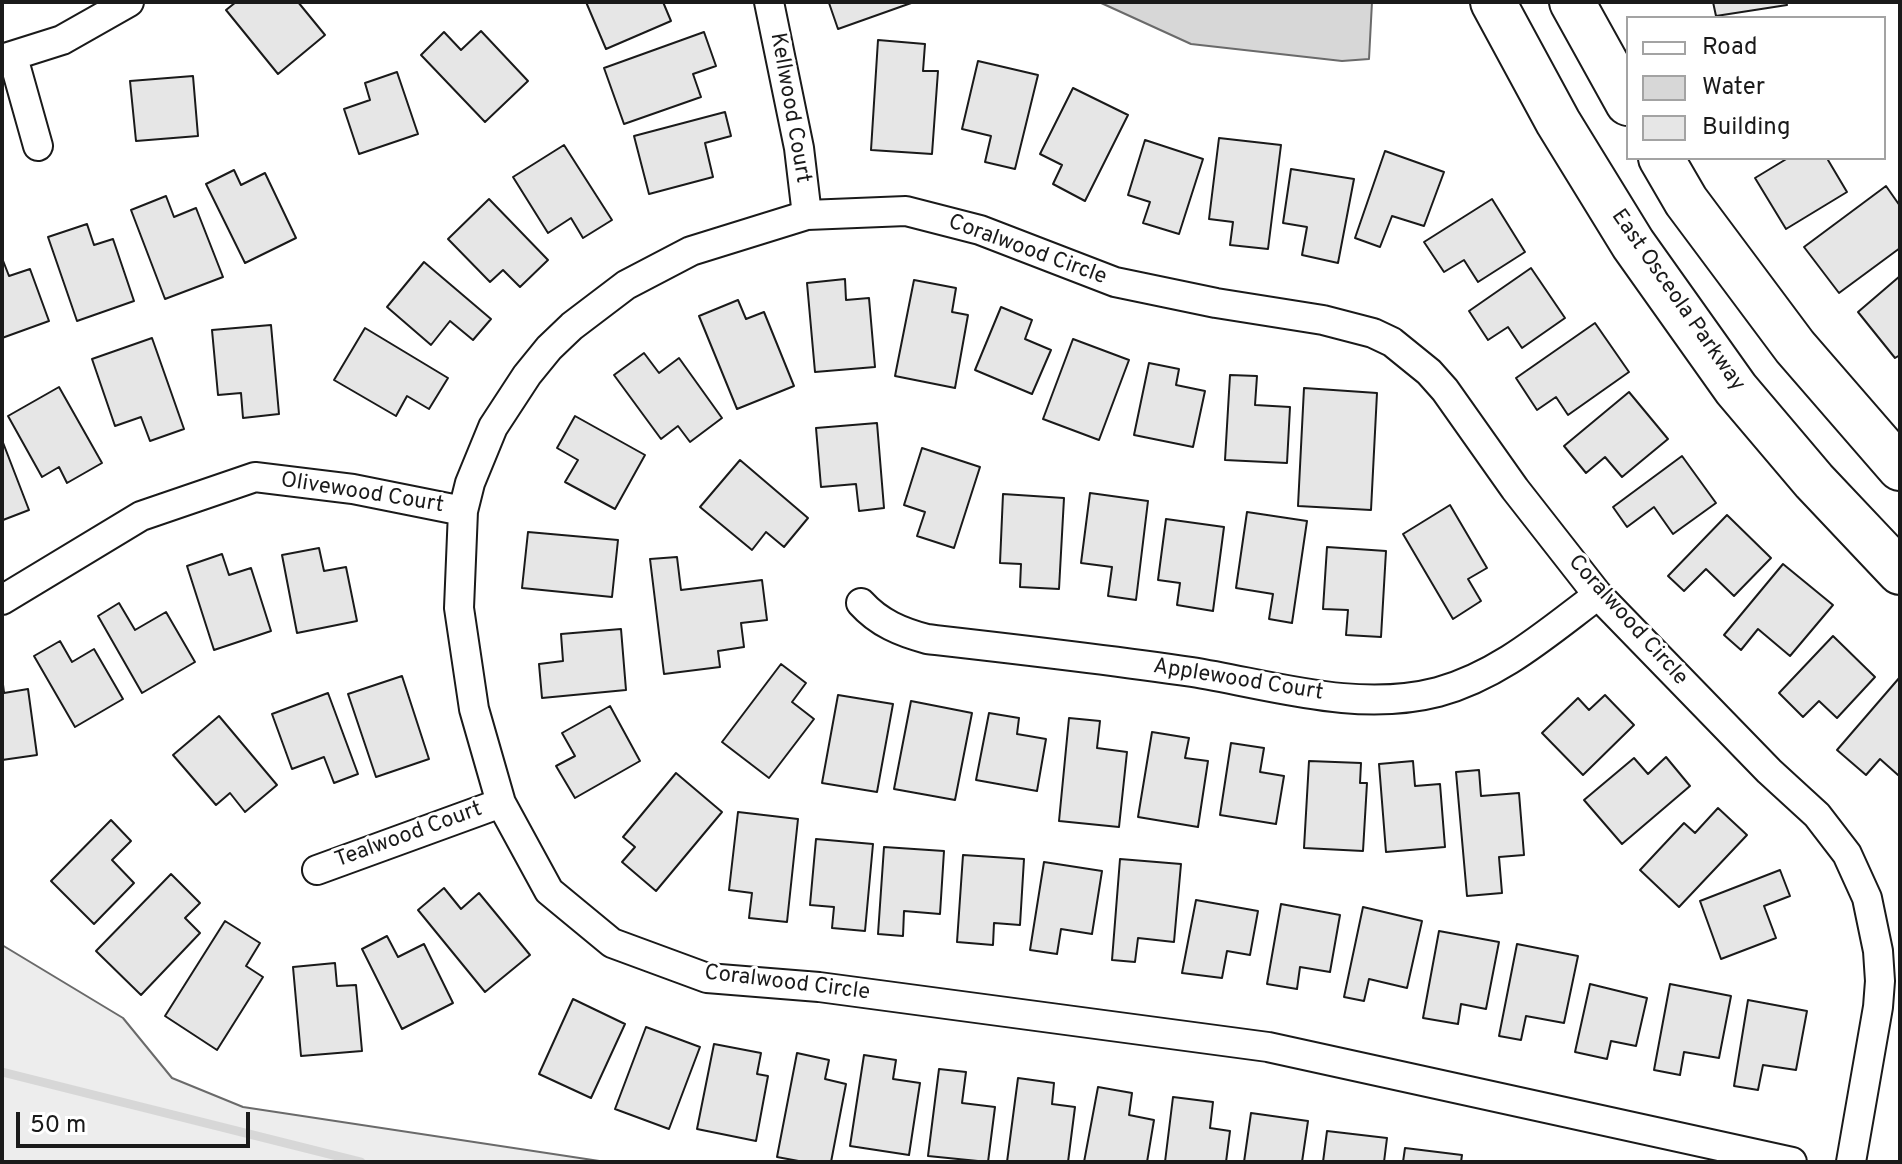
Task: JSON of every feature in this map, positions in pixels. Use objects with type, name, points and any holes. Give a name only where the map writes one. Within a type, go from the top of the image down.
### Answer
[{"type":"main road","name":"East Osceola Parkway","points":[[1493,2],[1558,122],[1633,244],[1728,377],[1814,481],[1900,572]]},
{"type":"main road","points":[[1572,2],[1626,99]]},
{"type":"main road","points":[[1662,160],[1686,201],[1795,347],[1900,468]]},
{"type":"street","points":[[38,146],[8,58],[62,40],[129,2]]},
{"type":"street","name":"Kellwood Court","points":[[769,2],[799,148],[807,215]]},
{"type":"street","name":"Coralwood Circle","points":[[1792,1162],[1268,1047],[819,987],[707,978],[612,943],[549,891],[501,803],[474,709],[459,608],[463,511],[470,483],[493,427],[527,375],[572,326],[626,285],[691,251],[807,215],[906,211],[980,230],[1115,282],[1216,303],[1323,320],[1373,333],[1392,342],[1429,372],[1445,390],[1515,489],[1598,595],[1769,771],[1817,815],[1847,854],[1857,874],[1873,925],[1880,981],[1851,1162]]},
{"type":"street","name":"Olivewood Court","points":[[2,600],[141,516],[255,477],[353,489],[463,511]]},
{"type":"street","name":"Applewood Court","points":[[861,603],[873,616],[927,639],[1192,672],[1349,699],[1380,700],[1438,692],[1487,674],[1509,662],[1598,595]]},
{"type":"street","name":"Tealwood Court","points":[[317,870],[501,803]]},
{"type":"shaded area","points":[[2,945],[123,1018],[172,1078],[243,1107],[606,1162],[2,1162]]},
{"type":"water","points":[[1099,2],[1372,2],[1369,59],[1342,61],[1191,44]]},
{"type":"building","points":[[236,2],[298,2],[325,35],[278,74],[226,10]]},
{"type":"building","points":[[586,2],[663,2],[671,21],[606,49]]},
{"type":"building","points":[[914,2],[838,29],[829,3]]},
{"type":"building","points":[[1713,2],[1786,2],[1787,5],[1716,16]]},
{"type":"building","points":[[481,31],[528,81],[485,122],[421,55],[444,32],[461,50]]},
{"type":"building","points":[[704,32],[716,66],[693,74],[701,97],[624,124],[604,68]]},
{"type":"building","points":[[878,40],[925,44],[923,71],[938,71],[932,154],[871,150]]},
{"type":"building","points":[[978,61],[1038,75],[1015,169],[985,162],[991,136],[962,129]]},
{"type":"building","points":[[397,72],[418,134],[359,154],[344,109],[370,100],[365,83]]},
{"type":"building","points":[[193,76],[198,136],[136,141],[130,81]]},
{"type":"building","points":[[1073,88],[1128,115],[1085,201],[1053,184],[1062,165],[1040,154]]},
{"type":"building","points":[[725,112],[731,136],[705,143],[713,177],[649,194],[634,136]]},
{"type":"building","points":[[1219,138],[1281,145],[1268,249],[1230,245],[1233,222],[1209,219]]},
{"type":"building","points":[[1145,140],[1203,159],[1179,234],[1143,223],[1150,202],[1128,195]]},
{"type":"building","points":[[564,145],[612,220],[583,238],[571,218],[548,233],[513,177]]},
{"type":"building","points":[[1385,151],[1444,172],[1424,226],[1392,216],[1380,247],[1355,238]]},
{"type":"building","points":[[1785,160],[1828,160],[1847,192],[1786,229],[1755,178]]},
{"type":"building","points":[[1291,169],[1354,179],[1338,263],[1302,255],[1307,227],[1283,223]]},
{"type":"building","points":[[234,170],[241,185],[265,173],[296,238],[245,263],[206,184]]},
{"type":"building","points":[[1886,186],[1900,206],[1900,248],[1839,293],[1804,247]]},
{"type":"building","points":[[166,196],[174,217],[196,208],[223,277],[165,299],[131,210]]},
{"type":"building","points":[[489,199],[548,260],[520,287],[503,270],[490,282],[448,239]]},
{"type":"building","points":[[1492,199],[1525,252],[1478,282],[1464,260],[1444,272],[1424,242]]},
{"type":"building","points":[[87,224],[94,245],[113,239],[134,301],[77,321],[48,237]]},
{"type":"building","points":[[2,258],[9,276],[30,269],[49,321],[2,338]]},
{"type":"building","points":[[424,262],[491,319],[473,340],[450,321],[431,345],[387,307]]},
{"type":"building","points":[[1531,268],[1565,318],[1522,348],[1508,327],[1488,340],[1469,311]]},
{"type":"building","points":[[1900,276],[1900,355],[1895,358],[1858,312]]},
{"type":"building","points":[[845,279],[846,300],[869,298],[875,367],[815,372],[807,283]]},
{"type":"building","points":[[914,280],[956,288],[952,312],[968,315],[955,388],[895,376]]},
{"type":"building","points":[[738,300],[746,319],[764,312],[794,386],[737,409],[699,316]]},
{"type":"building","points":[[1001,307],[1032,320],[1025,339],[1051,350],[1032,394],[975,370]]},
{"type":"building","points":[[1595,323],[1629,372],[1568,415],[1556,397],[1537,410],[1516,378]]},
{"type":"building","points":[[271,325],[279,414],[243,418],[241,393],[218,395],[212,330]]},
{"type":"building","points":[[365,328],[448,378],[429,409],[407,396],[396,416],[334,380]]},
{"type":"building","points":[[152,338],[184,429],[150,441],[141,417],[115,426],[92,359]]},
{"type":"building","points":[[1073,339],[1129,360],[1099,440],[1043,419]]},
{"type":"building","points":[[644,353],[659,373],[679,358],[722,418],[690,442],[678,426],[661,439],[614,375]]},
{"type":"building","points":[[1149,363],[1179,369],[1176,385],[1205,391],[1193,447],[1134,435]]},
{"type":"building","points":[[1230,375],[1257,376],[1255,405],[1290,407],[1287,463],[1225,460]]},
{"type":"building","points":[[59,387],[102,463],[67,483],[59,467],[42,477],[8,416]]},
{"type":"building","points":[[1304,388],[1377,393],[1371,510],[1298,506]]},
{"type":"building","points":[[1629,392],[1668,439],[1622,477],[1605,457],[1586,473],[1564,446]]},
{"type":"building","points":[[575,416],[645,455],[615,509],[565,482],[578,460],[557,448]]},
{"type":"building","points":[[877,423],[884,508],[859,511],[856,484],[821,487],[816,428]]},
{"type":"building","points":[[2,440],[29,510],[3,520],[2,517]]},
{"type":"building","points":[[922,448],[980,467],[954,548],[917,536],[925,512],[904,505]]},
{"type":"building","points":[[1682,456],[1716,503],[1673,534],[1654,507],[1627,527],[1613,507]]},
{"type":"building","points":[[740,460],[808,518],[784,547],[766,532],[752,550],[700,507]]},
{"type":"building","points":[[1090,493],[1148,501],[1136,600],[1108,596],[1112,567],[1081,563]]},
{"type":"building","points":[[1003,494],[1064,498],[1059,589],[1020,587],[1021,564],[1000,563]]},
{"type":"building","points":[[1450,505],[1487,568],[1468,579],[1481,601],[1453,619],[1403,534]]},
{"type":"building","points":[[1247,512],[1307,521],[1292,623],[1269,619],[1273,594],[1236,588]]},
{"type":"building","points":[[1727,515],[1771,558],[1734,596],[1706,569],[1684,591],[1668,576]]},
{"type":"building","points":[[1166,519],[1224,527],[1213,611],[1177,605],[1180,583],[1158,580]]},
{"type":"building","points":[[528,532],[618,540],[612,597],[522,588]]},
{"type":"building","points":[[1327,547],[1386,551],[1381,637],[1346,635],[1348,610],[1323,609]]},
{"type":"building","points":[[319,548],[324,571],[346,567],[357,621],[297,633],[282,555]]},
{"type":"building","points":[[222,554],[229,575],[251,568],[271,631],[214,650],[187,566]]},
{"type":"building","points":[[677,557],[681,590],[762,580],[767,620],[741,623],[744,647],[718,651],[720,667],[664,674],[650,559]]},
{"type":"building","points":[[1783,564],[1833,605],[1790,656],[1758,629],[1741,650],[1724,635]]},
{"type":"building","points":[[119,603],[135,630],[166,612],[195,662],[142,693],[98,616]]},
{"type":"building","points":[[621,629],[626,690],[542,698],[539,664],[563,661],[561,634]]},
{"type":"building","points":[[1833,636],[1875,677],[1837,718],[1819,701],[1803,717],[1779,693]]},
{"type":"building","points":[[60,641],[72,662],[94,649],[123,699],[75,727],[34,656]]},
{"type":"building","points":[[781,664],[806,683],[792,702],[814,719],[769,778],[722,742]]},
{"type":"building","points":[[2,676],[4,693],[28,689],[37,755],[2,760]]},
{"type":"building","points":[[402,676],[429,759],[376,777],[348,694]]},
{"type":"building","points":[[1900,677],[1900,773],[1898,775],[1880,759],[1866,775],[1837,750]]},
{"type":"building","points":[[328,693],[358,774],[334,783],[324,757],[292,769],[272,714]]},
{"type":"building","points":[[838,695],[893,704],[877,792],[822,783]]},
{"type":"building","points":[[1605,695],[1634,725],[1583,775],[1542,733],[1578,698],[1589,710]]},
{"type":"building","points":[[911,701],[972,713],[955,800],[894,789]]},
{"type":"building","points":[[610,706],[640,761],[575,798],[556,766],[575,756],[562,733]]},
{"type":"building","points":[[989,713],[1019,718],[1017,734],[1046,739],[1037,791],[976,780]]},
{"type":"building","points":[[219,716],[277,785],[245,812],[230,793],[216,805],[173,755]]},
{"type":"building","points":[[1069,718],[1100,721],[1097,748],[1127,752],[1119,827],[1059,821]]},
{"type":"building","points":[[1152,732],[1189,738],[1185,758],[1208,761],[1198,827],[1138,817]]},
{"type":"building","points":[[1231,743],[1264,748],[1260,772],[1284,776],[1276,824],[1220,815]]},
{"type":"building","points":[[1666,757],[1690,786],[1622,844],[1584,800],[1634,758],[1648,774]]},
{"type":"building","points":[[1309,761],[1361,763],[1360,783],[1367,783],[1363,851],[1304,848]]},
{"type":"building","points":[[1413,761],[1415,786],[1440,784],[1445,847],[1386,852],[1379,764]]},
{"type":"building","points":[[1479,770],[1481,796],[1519,793],[1524,855],[1499,857],[1502,893],[1467,896],[1456,772]]},
{"type":"building","points":[[676,773],[722,812],[656,891],[622,862],[635,847],[623,837]]},
{"type":"building","points":[[1718,808],[1747,835],[1679,907],[1640,870],[1684,823],[1695,833]]},
{"type":"building","points":[[738,812],[798,819],[787,922],[749,918],[752,893],[729,890]]},
{"type":"building","points":[[111,820],[131,841],[112,860],[134,883],[94,924],[51,881]]},
{"type":"building","points":[[816,839],[873,844],[865,931],[832,928],[834,907],[810,905]]},
{"type":"building","points":[[884,847],[944,851],[940,914],[904,911],[903,936],[878,934]]},
{"type":"building","points":[[963,855],[1024,859],[1020,925],[994,923],[993,945],[957,942]]},
{"type":"building","points":[[1120,859],[1181,864],[1174,942],[1138,938],[1135,962],[1112,960]]},
{"type":"building","points":[[1044,862],[1102,871],[1092,934],[1061,929],[1057,954],[1030,950]]},
{"type":"building","points":[[1780,870],[1790,896],[1764,906],[1776,938],[1721,959],[1700,901]]},
{"type":"building","points":[[171,874],[200,903],[185,918],[200,933],[141,995],[96,951]]},
{"type":"building","points":[[444,888],[461,909],[479,893],[530,955],[485,992],[418,910]]},
{"type":"building","points":[[1196,900],[1258,911],[1250,955],[1227,951],[1222,978],[1182,973]]},
{"type":"building","points":[[1281,904],[1340,915],[1330,972],[1300,967],[1297,989],[1267,984]]},
{"type":"building","points":[[1363,907],[1422,921],[1407,988],[1369,979],[1364,1001],[1344,997]]},
{"type":"building","points":[[225,921],[260,943],[246,966],[263,977],[217,1050],[165,1016]]},
{"type":"building","points":[[1439,931],[1499,942],[1486,1009],[1461,1004],[1458,1024],[1423,1018]]},
{"type":"building","points":[[387,936],[398,957],[424,944],[453,1003],[402,1029],[362,949]]},
{"type":"building","points":[[1517,944],[1578,956],[1564,1023],[1526,1016],[1521,1040],[1499,1036]]},
{"type":"building","points":[[335,963],[337,986],[356,985],[362,1051],[301,1056],[293,967]]},
{"type":"building","points":[[1590,984],[1647,998],[1636,1046],[1611,1041],[1607,1059],[1575,1052]]},
{"type":"building","points":[[1670,984],[1731,996],[1719,1058],[1684,1052],[1680,1075],[1654,1070]]},
{"type":"building","points":[[573,999],[625,1024],[591,1098],[539,1074]]},
{"type":"building","points":[[1748,1000],[1807,1011],[1796,1070],[1763,1065],[1758,1090],[1734,1086]]},
{"type":"building","points":[[646,1027],[700,1047],[669,1129],[615,1109]]},
{"type":"building","points":[[714,1044],[761,1053],[757,1074],[768,1076],[756,1141],[697,1129]]},
{"type":"building","points":[[797,1053],[829,1060],[825,1079],[846,1084],[831,1162],[804,1162],[777,1157]]},
{"type":"building","points":[[864,1055],[896,1060],[893,1079],[920,1083],[909,1155],[850,1146]]},
{"type":"building","points":[[939,1069],[966,1072],[962,1103],[995,1107],[988,1162],[928,1156]]},
{"type":"building","points":[[1018,1078],[1054,1083],[1052,1104],[1075,1107],[1068,1162],[1007,1162]]},
{"type":"building","points":[[1098,1087],[1132,1093],[1129,1115],[1154,1120],[1147,1162],[1084,1162]]},
{"type":"building","points":[[1173,1097],[1213,1102],[1210,1128],[1230,1131],[1226,1162],[1165,1162]]},
{"type":"building","points":[[1251,1113],[1308,1121],[1302,1162],[1244,1162]]},
{"type":"building","points":[[1327,1131],[1387,1138],[1384,1162],[1323,1162]]},
{"type":"building","points":[[1405,1148],[1462,1155],[1461,1162],[1403,1162]]},
{"type":"waterway","points":[[2,1072],[361,1162]]}]
